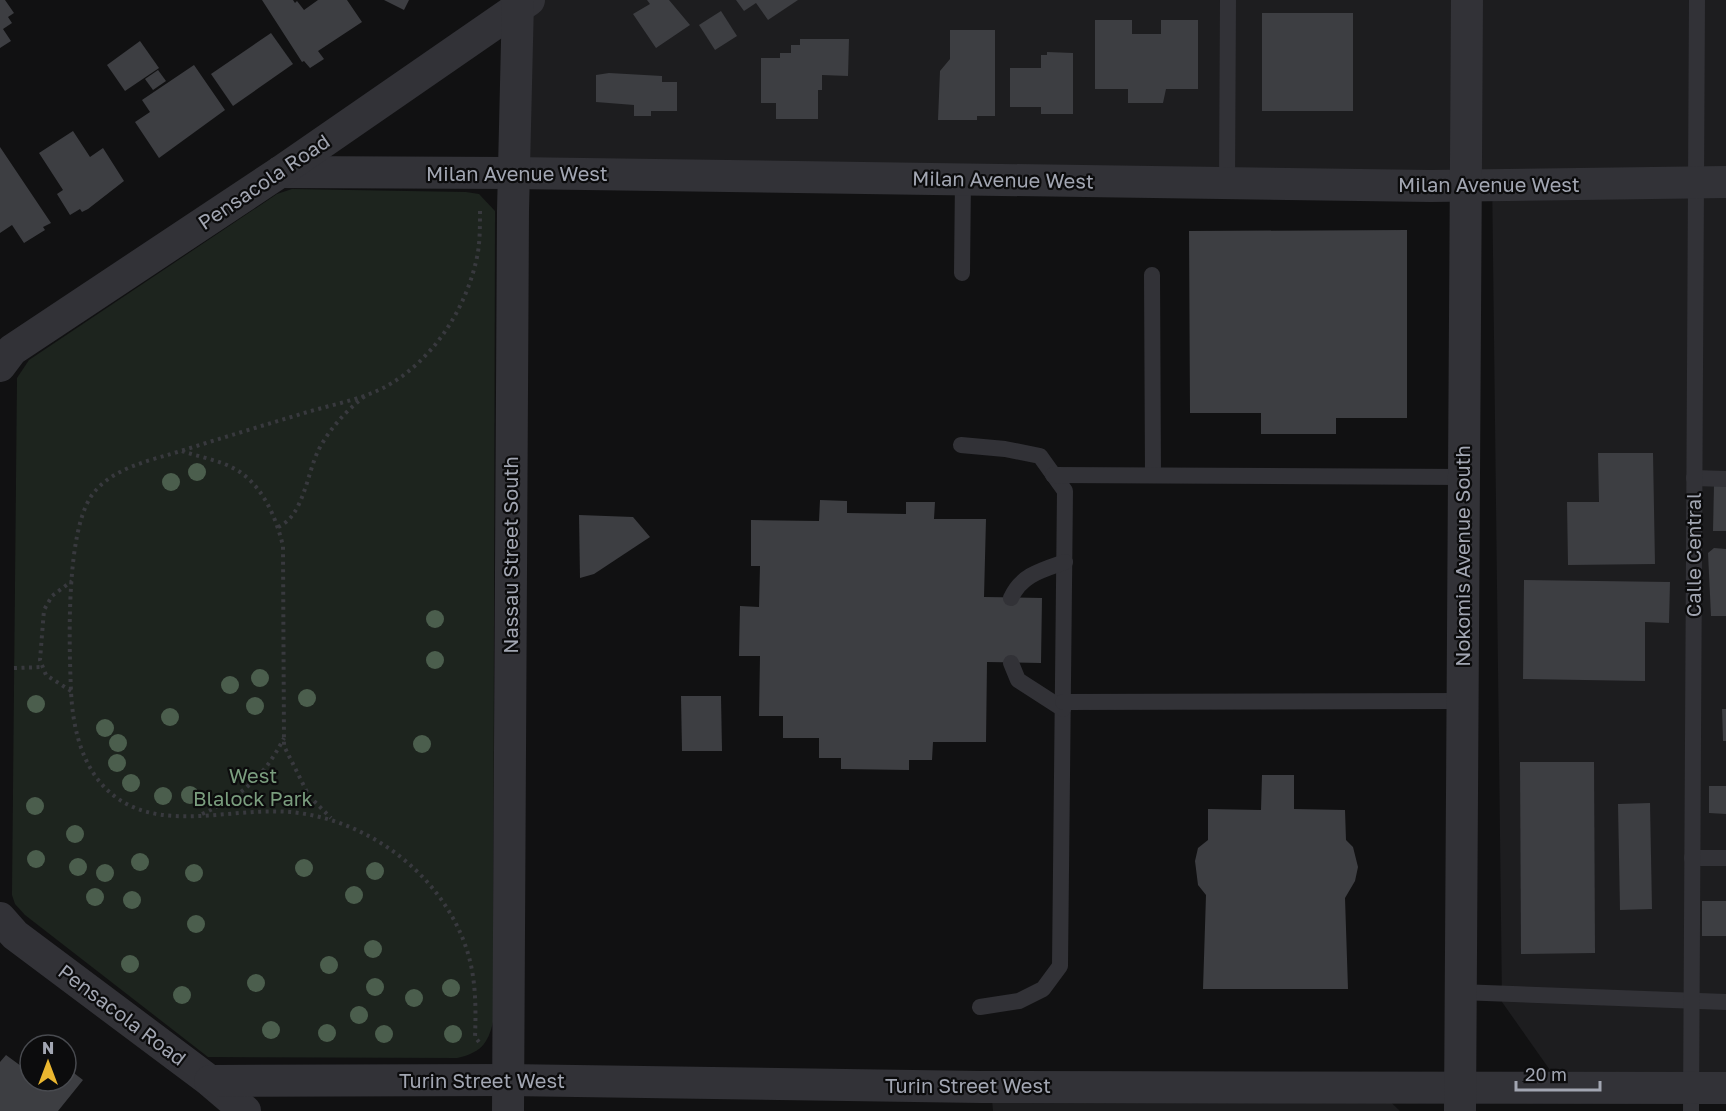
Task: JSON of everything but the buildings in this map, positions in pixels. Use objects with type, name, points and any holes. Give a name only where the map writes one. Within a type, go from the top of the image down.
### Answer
[{"type":"street","name":"Nokomis Avenue South","points":[[1460,1099],[1467,0]]},
{"type":"street","name":"Pensacola Road","points":[[0,366],[12,350],[280,172],[522,3]]},
{"type":"street","name":"Nassau Street South","points":[[508,1111],[513,173],[522,3]]},
{"type":"street","name":"Milan Avenue West","points":[[280,172],[1466,185],[1726,182]]},
{"type":"street","name":"Pensacola Road","points":[[0,918],[15,935],[210,1081],[245,1111]]},
{"type":"street","name":"Turin Street West","points":[[210,1081],[508,1080],[981,1099],[1691,1099],[1726,1088]]},
{"type":"lane","points":[[1227,183],[1228,0]]},
{"type":"lane","name":"Calle Central","points":[[1691,1099],[1697,0]]},
{"type":"lane","points":[[962,273],[963,179]]},
{"type":"lane","points":[[1152,275],[1153,475]]},
{"type":"lane","points":[[961,445],[1005,449],[1040,456],[1065,491],[1060,966],[1043,989],[1019,1000],[980,1007]]},
{"type":"lane","points":[[1053,475],[1463,477]]},
{"type":"lane","points":[[1694,478],[1726,479]]},
{"type":"lane","points":[[1011,598],[1016,585],[1026,577],[1065,562]]},
{"type":"lane","points":[[1011,663],[1018,680],[1063,705],[1462,701]]},
{"type":"lane","points":[[1692,858],[1726,858]]},
{"type":"lane","points":[[1459,992],[1726,1002]]},
{"type":"path","points":[[486,1044],[475,1037],[475,984],[468,955],[459,932],[433,888],[394,853],[366,833],[332,818],[287,812],[199,816],[154,814],[116,798],[100,783],[87,765],[78,745],[71,691],[74,543],[89,499],[100,486],[137,464],[378,390],[415,366],[457,315],[479,249],[480,212],[487,211]]},
{"type":"path","points":[[278,527],[286,523],[298,504],[318,451],[328,434],[340,418],[368,393]]},
{"type":"path","points":[[180,451],[235,469],[259,492],[278,527],[283,546],[284,746],[304,788],[332,818]]},
{"type":"path","points":[[71,691],[46,675],[40,660],[44,610],[52,596],[72,581]]},
{"type":"path","points":[[14,668],[43,667]]},
{"type":"path","points":[[199,816],[244,792],[277,752],[284,737]]},
{"type":"shaded area","points":[[524,0],[1726,0],[1726,1078],[1557,1080],[1502,1002],[1492,172],[524,166]]},
{"type":"shaded area","points":[[991,1088],[1379,1091],[1400,1111],[993,1111]]},
{"type":"green space","name":"West Blalock Park","points":[[292,189],[466,192],[479,194],[495,211],[493,1022],[482,1046],[472,1053],[457,1058],[208,1057],[25,915],[15,904],[12,895],[17,378],[29,360],[277,194]]}]
